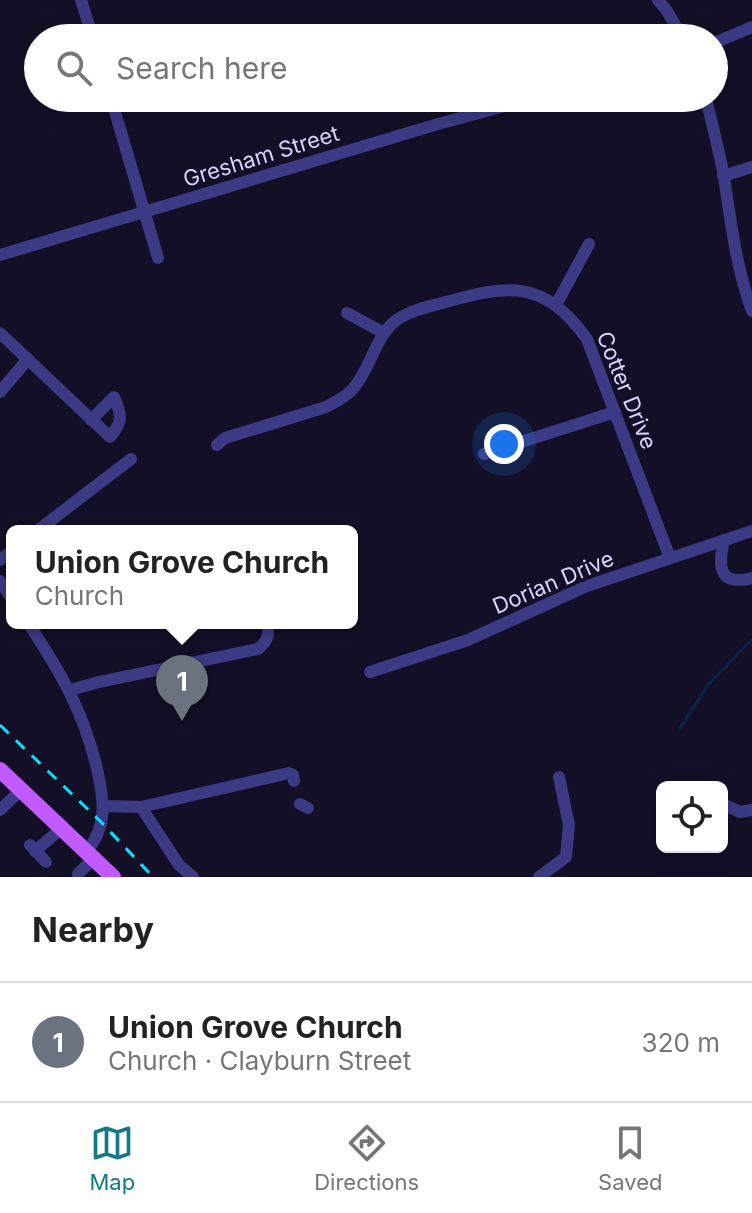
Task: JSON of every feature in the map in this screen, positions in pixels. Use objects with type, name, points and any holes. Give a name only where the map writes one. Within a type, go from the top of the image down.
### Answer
[{"type":"main road","points":[[0,770],[113,877]]},
{"type":"street","points":[[81,0],[89,24]]},
{"type":"street","points":[[658,0],[675,24]]},
{"type":"street","points":[[728,37],[752,27]]},
{"type":"street","points":[[115,112],[158,258]]},
{"type":"street","name":"Gresham Street","points":[[0,255],[482,112]]},
{"type":"street","points":[[709,112],[734,247],[752,311]]},
{"type":"street","points":[[723,176],[752,167]]},
{"type":"street","points":[[556,305],[589,244]]},
{"type":"street","name":"Cotter Drive","points":[[217,445],[225,438],[326,407],[341,399],[358,382],[384,333],[396,320],[412,311],[485,291],[521,290],[556,305],[574,321],[587,339],[670,558]]},
{"type":"street","points":[[347,313],[384,333]]},
{"type":"street","points":[[0,333],[91,420],[110,437],[119,426],[120,411],[114,397],[91,420]]},
{"type":"street","points":[[0,392],[28,359]]},
{"type":"street","points":[[484,454],[615,412]]},
{"type":"street","points":[[45,525],[131,459]]},
{"type":"street","name":"Dorian Drive","points":[[370,672],[468,640],[587,586],[752,531]]},
{"type":"street","points":[[724,540],[720,561],[722,571],[739,581],[752,578]]},
{"type":"street","points":[[32,629],[70,690],[92,745],[104,806],[91,855],[78,874]]},
{"type":"street","points":[[70,690],[243,654],[265,644],[268,629]]},
{"type":"street","points":[[104,806],[141,807],[234,791],[292,777]]},
{"type":"street","points":[[539,877],[566,857],[569,825],[559,777]]},
{"type":"street","points":[[0,810],[22,789]]},
{"type":"street","points":[[728,806],[740,812],[752,810]]},
{"type":"street","points":[[141,807],[179,865],[193,877]]},
{"type":"street","points":[[46,862],[32,848],[62,828]]},
{"type":"waterway","points":[[680,728],[709,684],[752,639]]},
{"type":"railway","points":[[0,725],[153,877]]},
{"type":"place","name":"Union Grove Church","points":[[182,721]]}]
